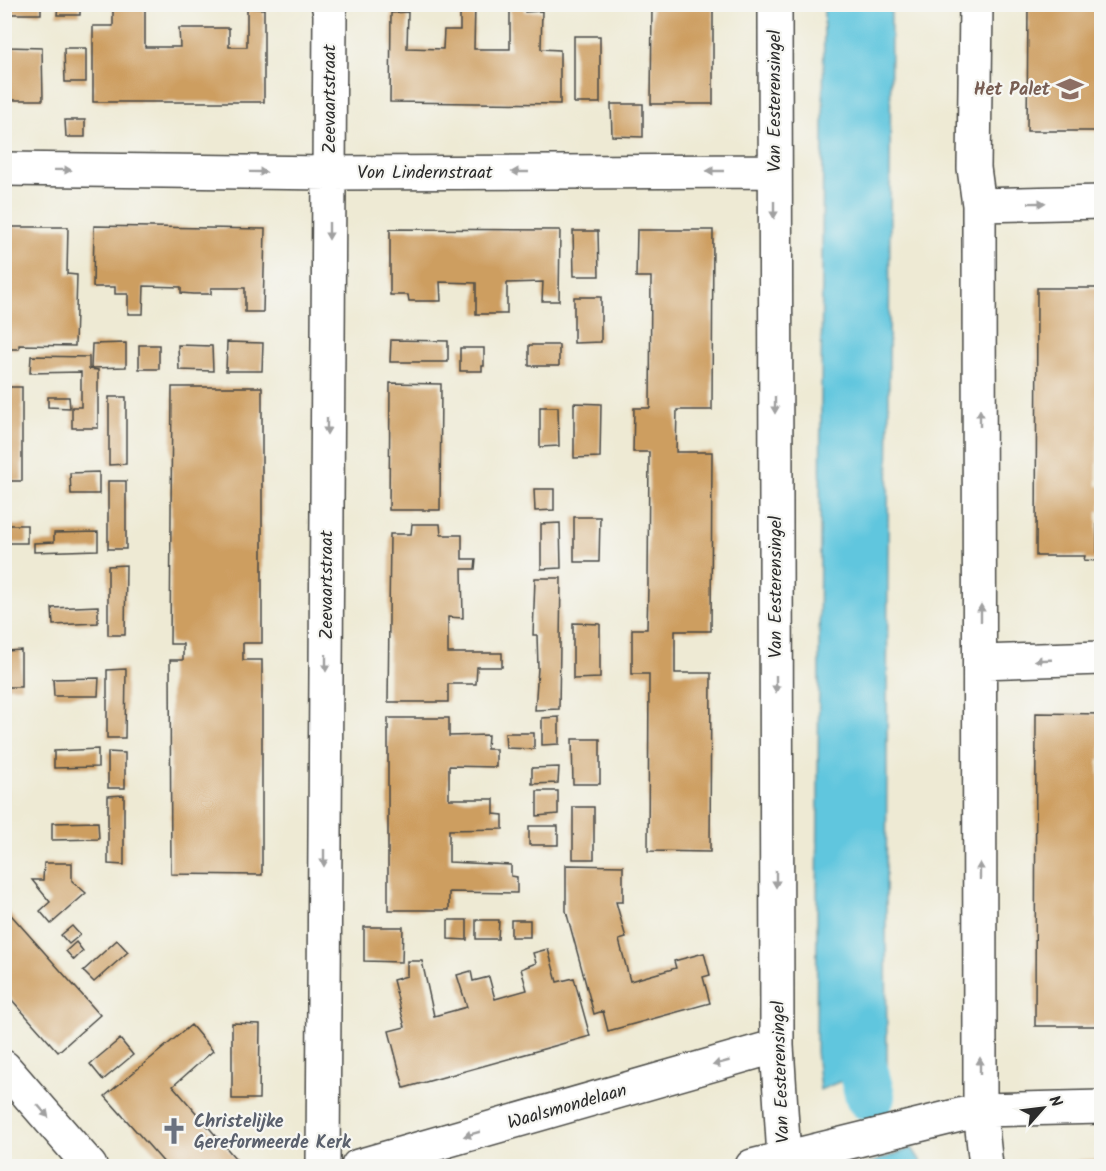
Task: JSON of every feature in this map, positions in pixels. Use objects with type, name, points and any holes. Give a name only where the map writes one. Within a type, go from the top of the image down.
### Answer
[{"type":"street","name":"Zeevaartstraat","points":[[323,1167],[328,4]]},
{"type":"street","name":"Van Eesterensingel","points":[[775,4],[777,1046],[787,1162]]},
{"type":"street","points":[[976,4],[974,168],[979,205],[981,662],[980,1110],[986,1167]]},
{"type":"street","name":"Von Lindernstraat","points":[[4,169],[329,173],[774,171]]},
{"type":"street","points":[[979,205],[1101,202]]},
{"type":"street","points":[[981,662],[1101,658]]},
{"type":"street","name":"Waalsmondelaan","points":[[358,1167],[777,1046]]},
{"type":"street","points":[[4,1067],[90,1167]]},
{"type":"street","points":[[752,1167],[787,1162],[980,1110],[1101,1107]]},
{"type":"water","points":[[824,5],[891,5],[887,1067],[865,1071],[820,1090],[816,1051]]},
{"type":"water","points":[[912,1148],[924,1166],[863,1166]]},
{"type":"building","points":[[4,4],[41,4],[41,14],[8,14],[8,47],[42,48],[43,100],[4,100]]},
{"type":"building","points":[[58,4],[80,4],[80,15],[57,15]]},
{"type":"building","points":[[113,4],[145,4],[145,47],[180,47],[179,28],[229,28],[229,47],[247,47],[247,8],[264,9],[264,102],[93,102],[93,26],[113,26]]},
{"type":"building","points":[[460,4],[475,4],[474,49],[510,49],[510,4],[525,4],[525,12],[542,11],[541,49],[560,50],[560,104],[390,102],[391,13],[408,12],[407,48],[443,49],[444,30],[460,30]]},
{"type":"building","points":[[652,4],[713,4],[713,104],[651,104]]},
{"type":"building","name":"Het Palet","points":[[1028,4],[1101,4],[1101,131],[1027,131]]},
{"type":"building","points":[[574,36],[600,36],[600,103],[574,103]]},
{"type":"building","points":[[64,48],[86,48],[86,82],[65,82]]},
{"type":"building","points":[[611,104],[643,104],[643,137],[612,136]]},
{"type":"building","points":[[65,120],[85,120],[85,137],[66,137]]},
{"type":"building","points":[[94,226],[265,229],[263,312],[245,312],[245,288],[211,288],[211,294],[193,294],[181,293],[181,287],[144,286],[143,314],[128,314],[128,294],[115,294],[115,287],[93,287]]},
{"type":"building","points":[[4,227],[68,227],[67,274],[77,275],[75,346],[19,345],[19,349],[4,349]]},
{"type":"building","points":[[390,229],[560,230],[559,301],[542,301],[543,282],[507,283],[507,314],[476,314],[476,283],[440,282],[441,301],[409,301],[408,295],[390,295]]},
{"type":"building","points":[[637,230],[713,230],[712,410],[677,410],[676,452],[712,452],[711,631],[675,631],[675,673],[711,673],[710,852],[648,851],[649,674],[632,674],[632,629],[647,629],[649,452],[633,452],[634,408],[650,408],[651,277],[636,277]]},
{"type":"building","points":[[573,231],[598,231],[599,276],[574,276]]},
{"type":"building","points":[[1037,288],[1098,288],[1101,334],[1098,334],[1098,423],[1101,423],[1101,428],[1098,428],[1097,486],[1101,486],[1101,511],[1097,511],[1097,561],[1084,560],[1085,556],[1036,556]]},
{"type":"building","points":[[574,297],[601,297],[601,342],[574,343]]},
{"type":"building","points":[[391,340],[448,341],[448,362],[390,362]]},
{"type":"building","points":[[227,342],[263,343],[262,371],[226,371]]},
{"type":"building","points":[[126,343],[126,367],[91,368],[92,344]]},
{"type":"building","points":[[139,345],[159,345],[159,369],[139,369]]},
{"type":"building","points":[[178,345],[212,346],[213,371],[179,370]]},
{"type":"building","points":[[529,345],[559,345],[559,366],[529,366]]},
{"type":"building","points":[[460,348],[484,348],[482,371],[460,371]]},
{"type":"building","points":[[31,356],[89,357],[89,369],[98,370],[98,428],[72,428],[72,407],[81,407],[81,372],[30,373]]},
{"type":"building","points":[[4,370],[9,370],[9,387],[22,387],[22,481],[4,481]]},
{"type":"building","points":[[390,383],[441,384],[440,510],[389,510]]},
{"type":"building","points":[[172,387],[262,387],[262,643],[243,643],[243,660],[262,660],[262,875],[171,874],[170,660],[183,660],[183,644],[170,644]]},
{"type":"building","points":[[48,397],[69,397],[70,408],[48,407]]},
{"type":"building","points":[[109,397],[126,397],[126,464],[109,465]]},
{"type":"building","points":[[574,403],[601,404],[600,457],[574,458]]},
{"type":"building","points":[[540,407],[558,407],[559,446],[540,447]]},
{"type":"building","points":[[99,472],[99,494],[71,494],[70,473]]},
{"type":"building","points":[[108,481],[126,481],[126,549],[108,549]]},
{"type":"building","points":[[534,489],[554,489],[554,510],[535,511]]},
{"type":"building","points":[[4,505],[8,505],[8,525],[27,525],[27,543],[7,543],[7,651],[21,650],[21,687],[7,687],[7,861]]},
{"type":"building","points":[[574,517],[600,517],[599,562],[574,562]]},
{"type":"building","points":[[560,523],[561,568],[541,569],[541,524]]},
{"type":"building","points":[[412,524],[440,524],[441,535],[462,535],[462,559],[476,559],[475,569],[462,569],[463,618],[448,617],[448,653],[502,653],[502,667],[477,667],[476,684],[448,684],[448,702],[388,702],[390,534],[411,534]]},
{"type":"building","points":[[98,532],[98,550],[34,552],[34,543],[54,542],[54,533]]},
{"type":"building","points":[[126,565],[125,635],[108,635],[108,566]]},
{"type":"building","points":[[535,578],[561,578],[559,709],[535,710],[538,668],[537,635],[533,635]]},
{"type":"building","points":[[98,606],[98,623],[53,625],[52,608]]},
{"type":"building","points":[[573,623],[600,624],[600,678],[573,679]]},
{"type":"building","points":[[126,669],[125,738],[107,738],[107,670]]},
{"type":"building","points":[[99,678],[98,696],[54,696],[53,679]]},
{"type":"building","points":[[1036,713],[1101,714],[1101,759],[1098,759],[1101,805],[1099,805],[1097,980],[1101,980],[1101,1024],[1097,1026],[1035,1026]]},
{"type":"building","points":[[559,717],[559,744],[542,745],[542,718]]},
{"type":"building","points":[[388,718],[449,718],[449,736],[488,735],[487,749],[496,749],[496,767],[449,766],[449,799],[494,799],[494,814],[503,815],[503,829],[449,830],[449,862],[511,865],[511,876],[517,877],[517,893],[449,892],[449,910],[388,910]]},
{"type":"building","points":[[505,733],[534,733],[534,749],[506,748]]},
{"type":"building","points":[[572,739],[600,739],[600,784],[573,784]]},
{"type":"building","points":[[98,749],[98,767],[54,768],[54,751]]},
{"type":"building","points":[[108,752],[125,753],[125,788],[108,788]]},
{"type":"building","points":[[559,767],[558,783],[532,784],[532,768]]},
{"type":"building","points":[[537,791],[558,791],[558,814],[537,816]]},
{"type":"building","points":[[124,795],[124,865],[108,864],[108,796]]},
{"type":"building","points":[[573,807],[594,807],[594,859],[573,859]]},
{"type":"building","points":[[98,822],[99,839],[52,840],[52,823]]},
{"type":"building","points":[[529,826],[558,826],[558,845],[529,845]]},
{"type":"building","points":[[44,863],[72,863],[72,881],[86,893],[51,924],[40,911],[50,902],[32,880],[43,880]]},
{"type":"building","points":[[566,865],[623,866],[623,902],[616,902],[626,938],[619,940],[630,981],[676,968],[674,961],[704,953],[710,975],[703,977],[710,1003],[608,1031],[603,1011],[594,1014],[566,911]]},
{"type":"building","points":[[4,907],[100,1015],[58,1052],[4,991]]},
{"type":"building","points":[[448,920],[467,920],[467,940],[448,939]]},
{"type":"building","points":[[476,920],[499,920],[498,939],[476,939]]},
{"type":"building","points":[[511,920],[530,920],[530,937],[511,937]]},
{"type":"building","points":[[72,926],[80,935],[69,944],[61,935]]},
{"type":"building","points":[[364,927],[403,927],[402,962],[364,961]]},
{"type":"building","points":[[117,940],[128,952],[94,982],[83,971]]},
{"type":"building","points":[[76,942],[83,951],[74,960],[66,951]]},
{"type":"building","points":[[548,949],[557,982],[574,978],[590,1036],[404,1088],[389,1031],[405,1027],[393,980],[407,976],[407,961],[422,961],[434,1016],[467,1007],[457,975],[471,971],[473,981],[489,977],[495,999],[527,990],[521,969],[536,963],[533,953]]},
{"type":"building","points":[[232,1023],[260,1024],[259,1099],[232,1099]]},
{"type":"building","name":"Christelijke Gereformeerde Kerk","points":[[191,1025],[213,1051],[173,1086],[242,1166],[167,1166],[105,1096]]},
{"type":"building","points":[[120,1039],[133,1055],[103,1080],[90,1064]]},
{"type":"building","points":[[1101,1159],[1101,1166],[1078,1166],[1078,1160]]},
{"type":"waterway","points":[[856,1006],[856,1044],[870,1096]]},
{"type":"place","name":"Het Palet","points":[[1070,89]]},
{"type":"place","name":"Christelijke Gereformeerde Kerk","points":[[174,1131]]}]
